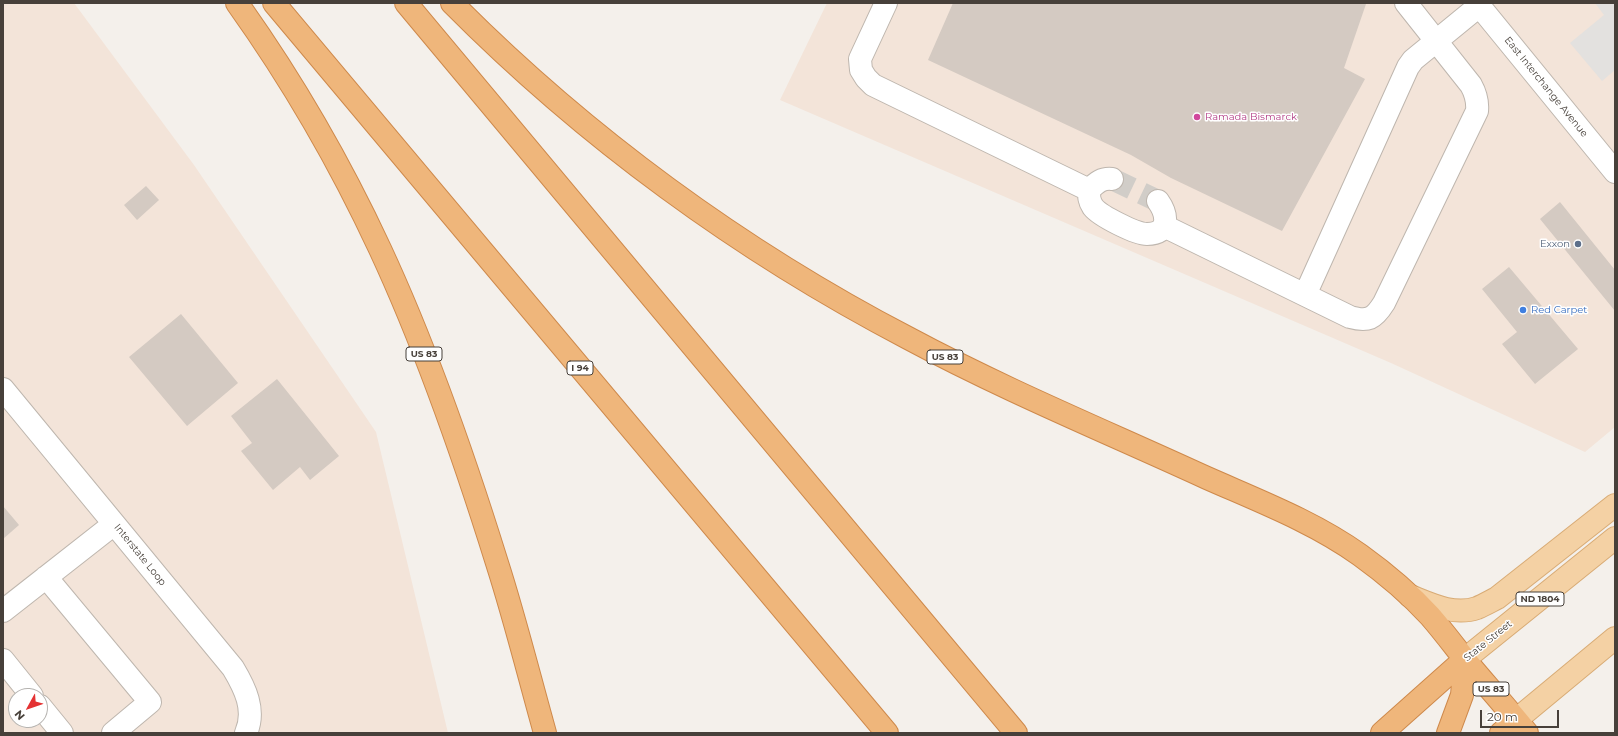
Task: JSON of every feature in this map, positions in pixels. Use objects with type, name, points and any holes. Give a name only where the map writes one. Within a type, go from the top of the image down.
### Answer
[{"type":"highway","name":"US 83","points":[[237,3],[286,77],[323,140],[380,249],[406,308],[434,377],[497,564],[545,733]]},
{"type":"highway","name":"I 94","points":[[274,3],[886,733]]},
{"type":"highway","points":[[406,3],[1016,733]]},
{"type":"highway","name":"US 83","points":[[452,3],[497,47],[595,132],[697,209],[786,269],[908,338],[986,378],[1293,516],[1358,554],[1385,574],[1410,596],[1428,615],[1465,659],[1515,729]]},
{"type":"highway","points":[[1448,733],[1462,695],[1465,659]]},
{"type":"highway","name":"State Street","points":[[1382,733],[1465,659]]},
{"type":"main road","points":[[1410,596],[1441,608],[1455,610],[1475,608],[1497,598],[1615,506]]},
{"type":"main road","name":"State Street","points":[[1465,659],[1615,538]]},
{"type":"main road","points":[[1515,729],[1615,638]]},
{"type":"street","points":[[886,3],[860,59],[861,70],[866,78],[874,85],[1089,190]]},
{"type":"street","points":[[1164,226],[1350,317],[1360,320],[1370,319],[1378,312],[1384,303],[1477,112],[1478,102],[1471,85],[1406,3]]},
{"type":"street","points":[[1305,295],[1408,67],[1478,4]]},
{"type":"street","name":"East Interchange Avenue","points":[[1478,4],[1615,172]]},
{"type":"street","points":[[1112,179],[1104,178],[1089,190],[1089,200],[1099,214],[1141,234],[1150,234],[1158,231],[1164,226],[1166,218],[1164,210],[1158,201]]},
{"type":"street","name":"Interstate Loop","points":[[3,389],[233,668],[242,683],[248,698],[250,713],[246,733]]},
{"type":"street","points":[[3,611],[114,524]]},
{"type":"street","points":[[46,577],[150,702],[113,733]]},
{"type":"street","points":[[3,660],[26,688]]},
{"type":"street","points":[[48,716],[62,733]]},
{"type":"shaded area","points":[[3,3],[74,3],[194,165],[376,432],[448,733],[3,733]]},
{"type":"shaded area","points":[[827,3],[1615,3],[1615,427],[1585,452],[1391,363],[780,100]]},
{"type":"shaded area","points":[[1595,3],[1615,3],[1615,70],[1602,81],[1570,43],[1604,15]]},
{"type":"building","name":"Ramada Bismarck","points":[[953,3],[1365,3],[1366,4],[1344,68],[1365,79],[1282,231],[1171,178],[1131,155],[928,60]]},
{"type":"building","points":[[146,186],[159,200],[137,220],[124,205]]},
{"type":"building","name":"Exxon","points":[[1560,202],[1615,270],[1615,311],[1540,219]]},
{"type":"building","name":"Red Carpet","points":[[1509,267],[1578,349],[1535,384],[1502,344],[1517,332],[1482,289]]},
{"type":"building","points":[[181,314],[238,383],[187,426],[129,357]]},
{"type":"building","points":[[277,379],[339,456],[310,480],[300,467],[273,490],[241,451],[252,443],[231,416]]},
{"type":"building","points":[[3,506],[19,525],[3,539]]},
{"type":"tunnel","points":[[1112,179],[1158,201]]},
{"type":"place","name":"Ramada Bismarck","points":[[1197,117]]},
{"type":"place","name":"Exxon","points":[[1578,244]]},
{"type":"place","name":"Red Carpet","points":[[1523,310]]}]
